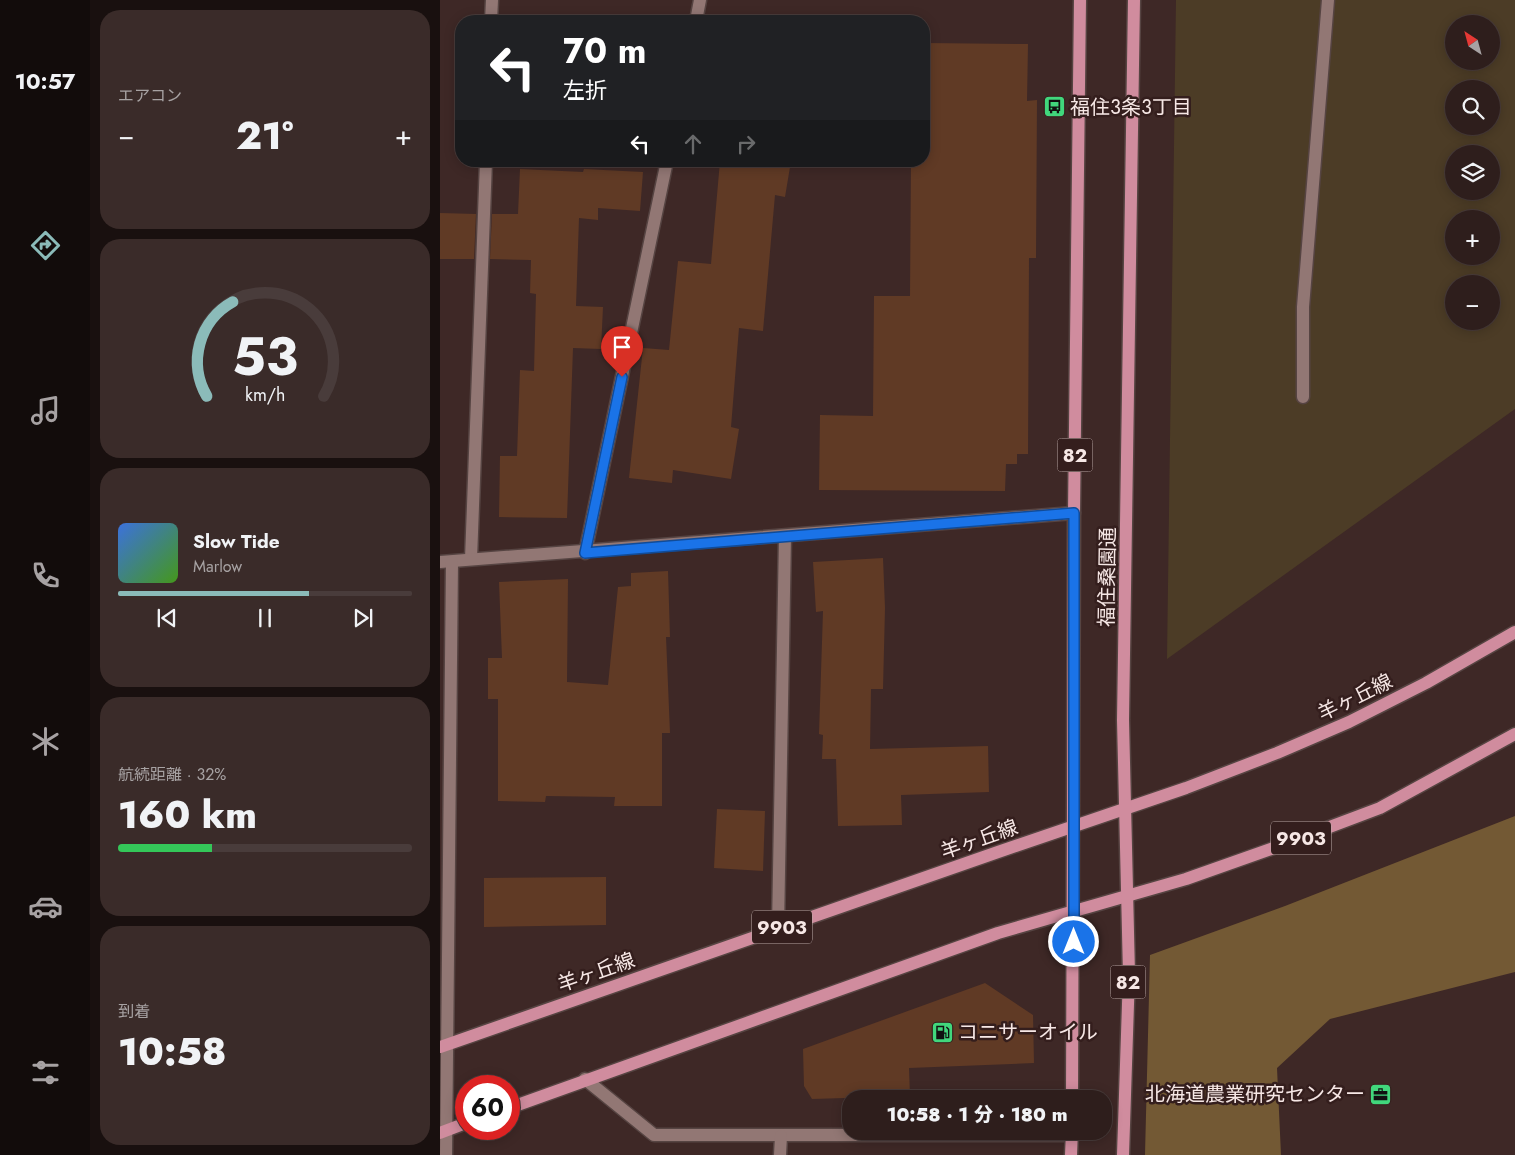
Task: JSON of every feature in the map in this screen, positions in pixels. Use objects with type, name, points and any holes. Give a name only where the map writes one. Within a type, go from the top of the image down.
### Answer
[{"type":"main road","name":"福住桑園通","points":[[1072,1090],[1074,513],[1080,0]]},
{"type":"main road","name":"福住桑園通","points":[[1123,1155],[1128,974],[1123,720],[1134,0]]},
{"type":"main road","name":"羊ヶ丘線","points":[[443,1046],[1232,771],[1349,722],[1434,679],[1515,632]]},
{"type":"main road","name":"9903","points":[[520,1104],[998,933],[1203,873],[1380,808],[1515,734]]},
{"type":"main road","points":[[443,1132],[455,1127]]},
{"type":"main road","points":[[1071,1155],[1072,1140]]},
{"type":"street","points":[[491,15],[492,0]]},
{"type":"street","points":[[697,15],[700,0]]},
{"type":"street","points":[[1303,397],[1303,307],[1328,0]]},
{"type":"street","points":[[471,559],[486,167]]},
{"type":"street","points":[[585,553],[666,167]]},
{"type":"street","points":[[446,1155],[443,1132],[443,1046],[446,562],[585,553],[1074,513]]},
{"type":"street","points":[[778,928],[785,536]]},
{"type":"street","points":[[585,1079],[654,1135],[842,1135]]},
{"type":"street","points":[[780,1155],[781,1136]]},
{"type":"shaded area","points":[[1176,0],[1515,0],[1515,409],[1167,659]]},
{"type":"shaded area","points":[[1515,816],[1515,972],[1330,1019],[1277,1068],[1281,1155],[1145,1155],[1150,955],[1285,906]]},
{"type":"building","points":[[930,43],[1028,44],[1027,101],[1037,100],[1036,258],[1029,258],[1028,454],[1017,454],[1017,464],[1006,464],[1005,491],[819,490],[820,415],[873,416],[874,296],[910,296],[911,167],[930,167]]},
{"type":"building","points":[[719,167],[790,167],[785,197],[775,195],[763,331],[739,328],[731,427],[739,429],[731,479],[673,470],[672,483],[629,478],[643,348],[669,350],[678,261],[711,264]]},
{"type":"building","points":[[520,169],[583,172],[584,169],[643,172],[640,211],[598,208],[598,220],[579,218],[576,306],[603,307],[601,349],[573,348],[567,518],[499,517],[500,456],[517,456],[520,370],[534,371],[536,294],[530,293],[531,260],[490,259],[492,214],[518,214]]},
{"type":"building","points":[[440,213],[476,214],[474,259],[440,259]]},
{"type":"building","points":[[883,558],[885,608],[883,689],[871,689],[870,749],[988,746],[989,792],[901,795],[902,825],[838,826],[836,759],[822,759],[823,735],[819,734],[823,611],[816,612],[813,562]]},
{"type":"building","points":[[668,571],[670,637],[666,637],[670,733],[662,733],[662,806],[614,806],[615,797],[546,796],[545,802],[498,801],[498,699],[488,699],[488,658],[502,658],[499,582],[568,579],[567,682],[608,685],[618,587],[631,586],[631,573]]},
{"type":"building","points":[[717,809],[765,811],[763,871],[714,868]]},
{"type":"building","points":[[606,877],[606,925],[484,927],[484,878]]},
{"type":"building","name":"コニサーオイル","points":[[985,983],[1033,1015],[1034,1063],[909,1068],[910,1090],[842,1090],[842,1098],[812,1099],[804,1086],[803,1049]]},
{"type":"place","name":"福住3条3丁目","points":[[1054,107]]},
{"type":"place","name":"コニサーオイル","points":[[942,1032]]},
{"type":"place","name":"北海道農業研究センター","points":[[1381,1094]]},
{"type":"route","points":[[622,377],[585,553],[1074,513],[1074,942]]}]
